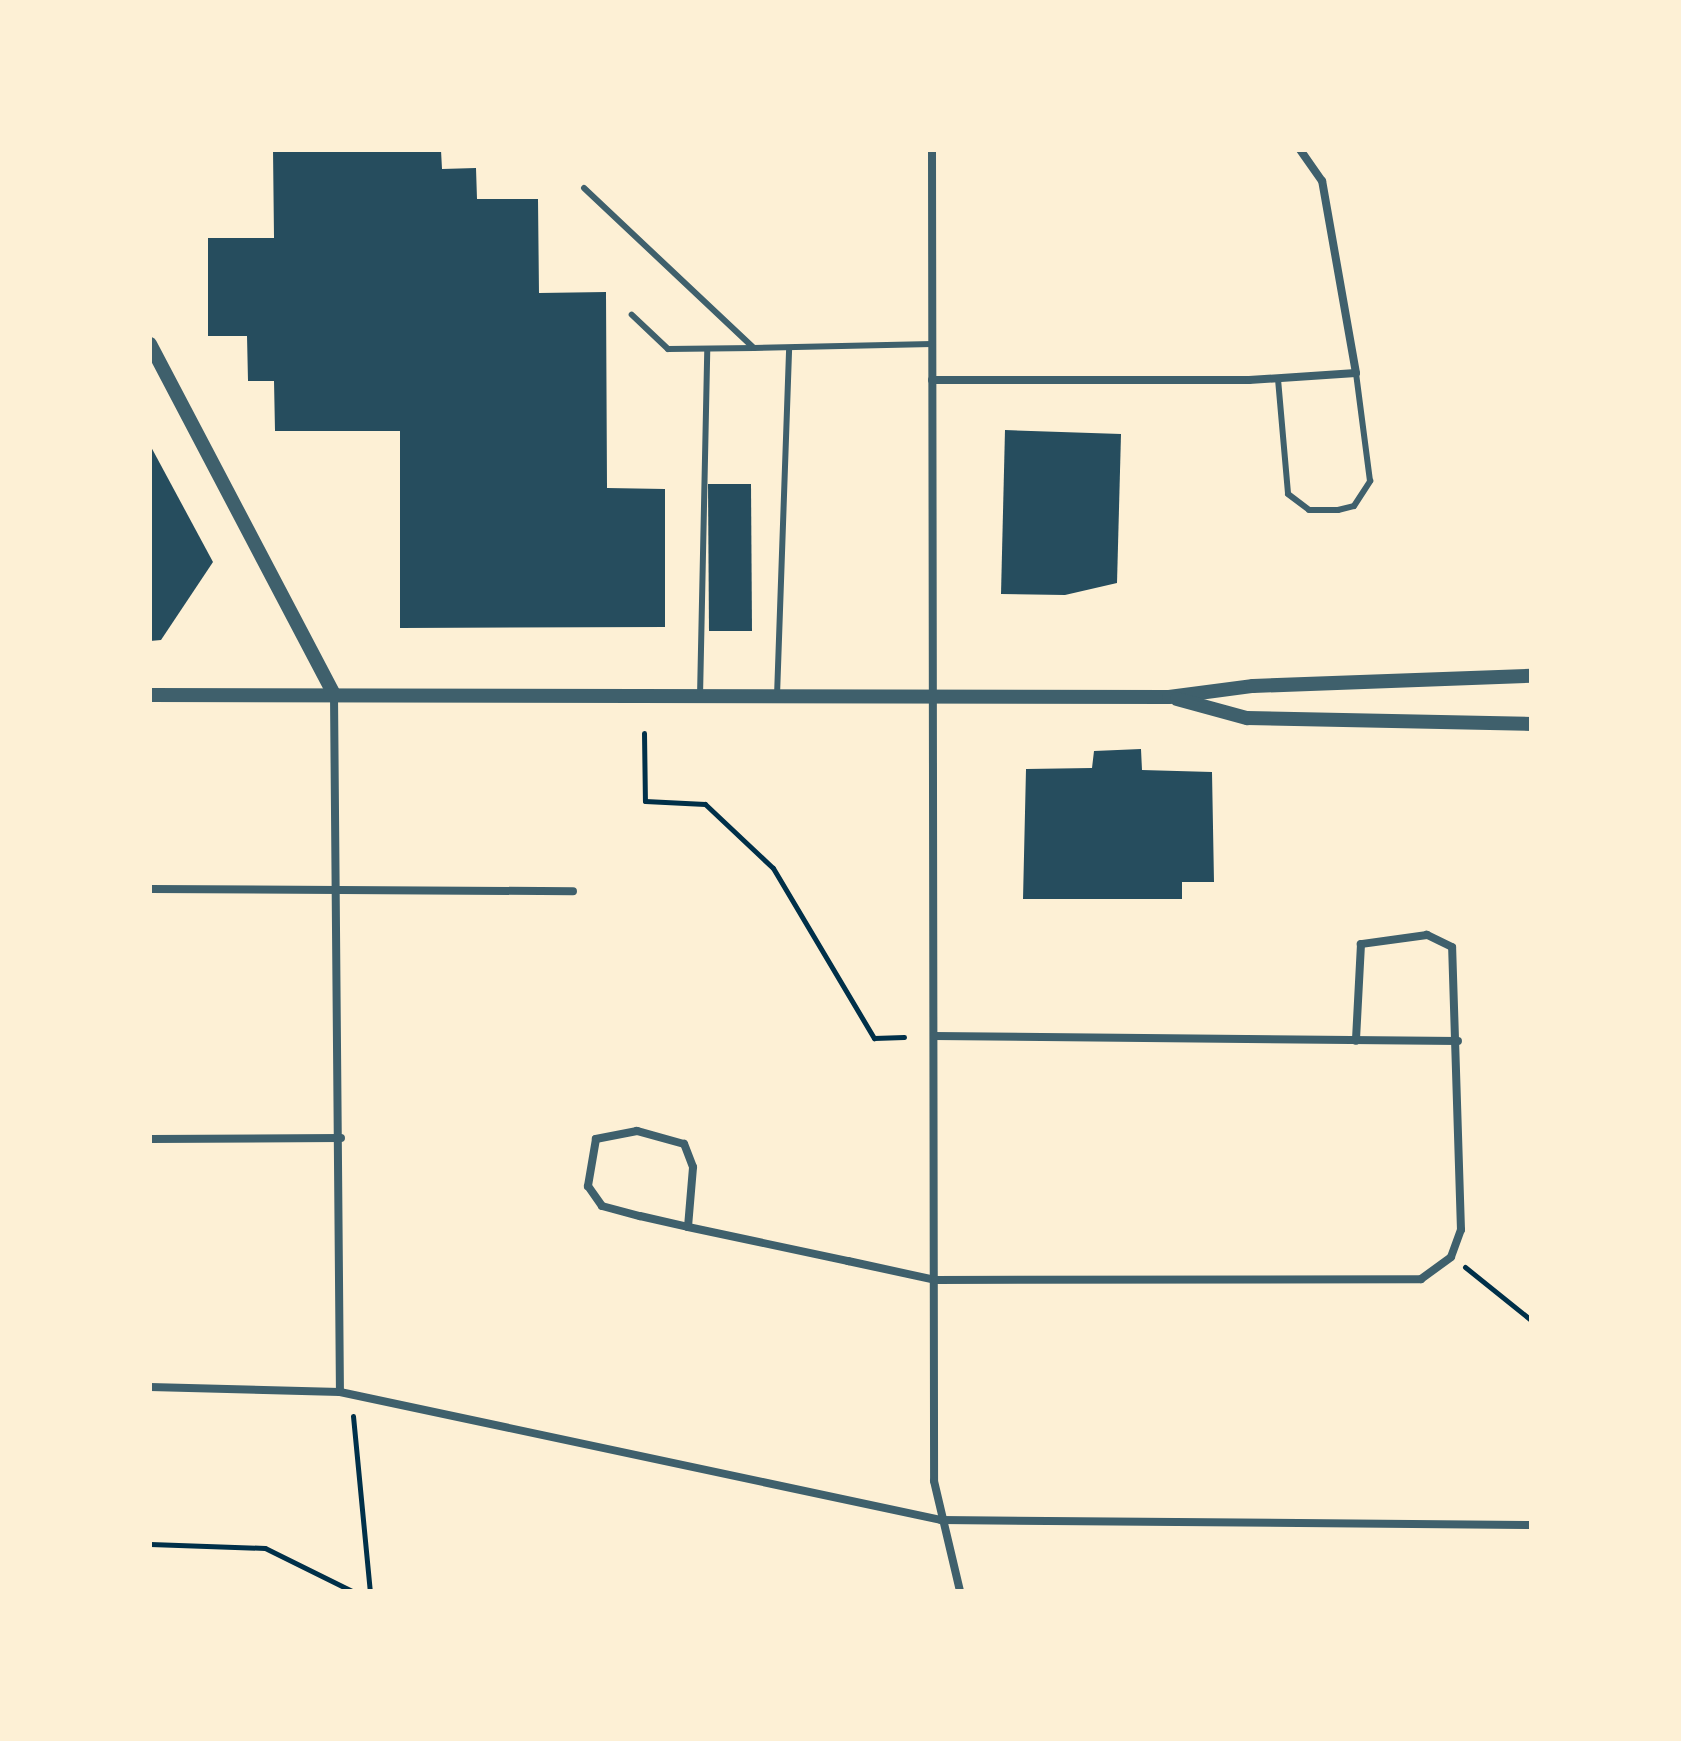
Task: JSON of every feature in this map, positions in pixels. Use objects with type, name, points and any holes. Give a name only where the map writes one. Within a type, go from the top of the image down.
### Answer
[{"type":"street","points":[[932,150],[935,1280],[941,1520],[960,1591]]},
{"type":"street","points":[[932,380],[1278,379],[1356,373],[1322,181],[1300,150]]},
{"type":"street","points":[[150,344],[334,695],[341,1138],[340,1392]]},
{"type":"street","points":[[150,695],[1169,697],[1253,686],[1531,676]]},
{"type":"street","points":[[1169,697],[1247,718],[1531,724]]},
{"type":"street","points":[[150,889],[573,891]]},
{"type":"street","points":[[688,1227],[693,1167],[684,1144],[637,1131],[596,1139],[588,1186],[595,1201],[688,1227],[935,1280],[1404,1282],[1429,1276],[1451,1257],[1461,1230],[1456,955],[1427,935],[1369,939],[1356,951],[1356,1041]]},
{"type":"street","points":[[934,1036],[1458,1041]]},
{"type":"street","points":[[150,1139],[341,1138]]},
{"type":"street","points":[[150,1387],[340,1392],[941,1520],[1531,1525]]},
{"type":"lane","points":[[584,188],[754,348]]},
{"type":"lane","points":[[632,315],[661,346],[707,349],[932,344]]},
{"type":"lane","points":[[777,697],[789,348]]},
{"type":"lane","points":[[700,697],[707,349]]},
{"type":"lane","points":[[1278,379],[1288,494],[1309,510],[1338,510],[1354,506],[1370,481],[1356,373]]},
{"type":"path","points":[[644,733],[645,801],[705,804],[773,868],[874,1038],[904,1037]]},
{"type":"path","points":[[1451,1257],[1531,1320]]},
{"type":"path","points":[[353,1395],[370,1591]]},
{"type":"path","points":[[150,1544],[265,1548],[352,1591]]},
{"type":"building","points":[[273,150],[441,150],[442,169],[476,168],[477,199],[538,199],[539,293],[606,292],[607,488],[665,489],[665,627],[400,628],[400,431],[275,431],[274,381],[248,381],[247,336],[208,336],[208,238],[274,238]]},
{"type":"building","points":[[1005,430],[1121,434],[1117,583],[1065,595],[1001,594]]},
{"type":"building","points":[[150,445],[213,562],[161,640],[150,641]]},
{"type":"building","points":[[708,484],[751,484],[752,631],[709,631]]},
{"type":"building","points":[[1141,749],[1142,770],[1212,772],[1214,882],[1182,882],[1182,899],[1023,899],[1026,769],[1092,768],[1094,751]]}]
